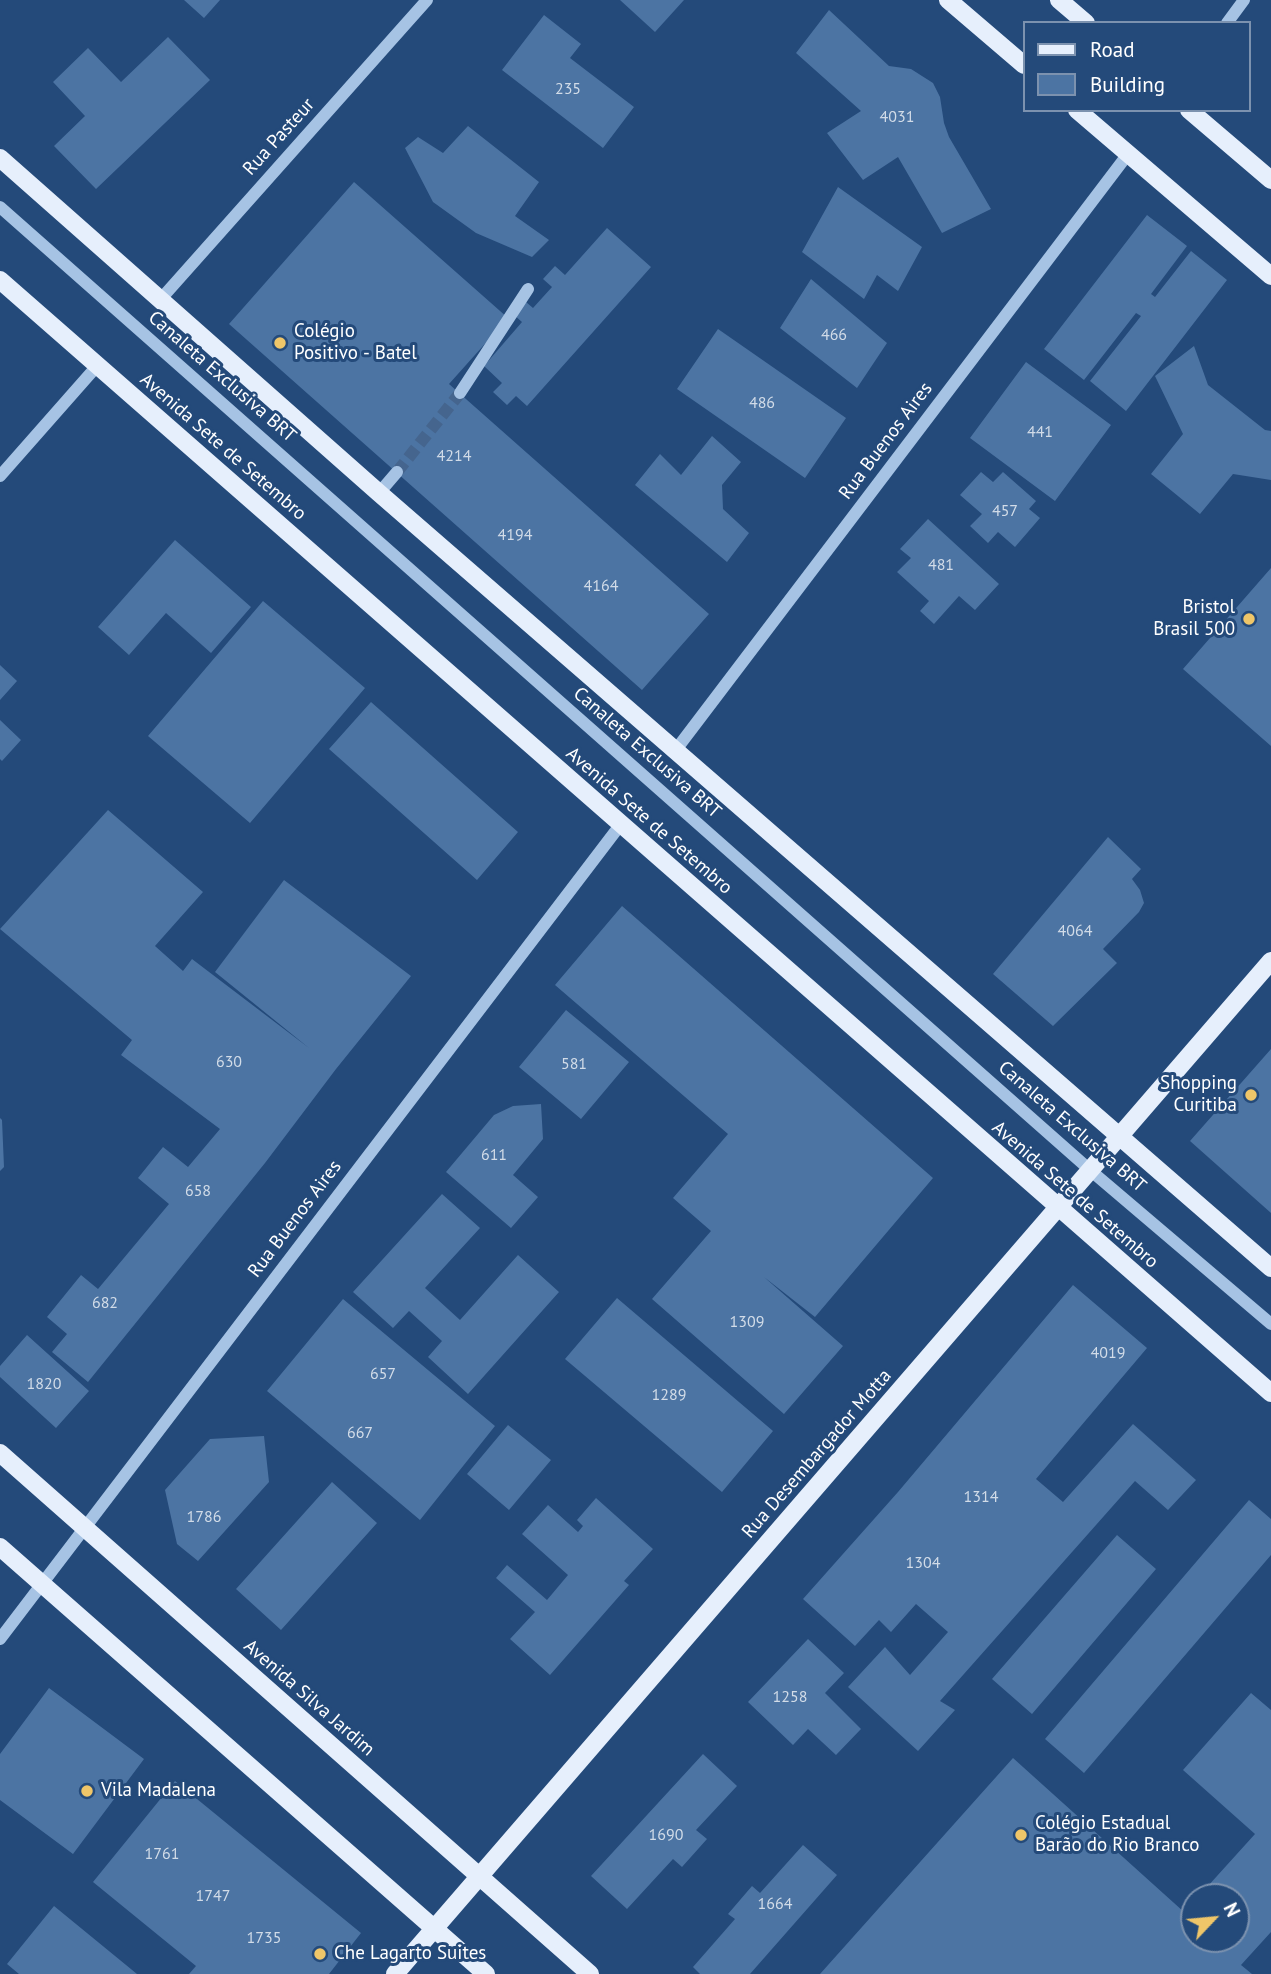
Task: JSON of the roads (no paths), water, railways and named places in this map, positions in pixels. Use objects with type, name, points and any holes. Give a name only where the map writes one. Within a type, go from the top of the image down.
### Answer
[{"type":"main road","points":[[948,0],[1023,64]]},
{"type":"main road","points":[[1059,0],[1084,21]]},
{"type":"main road","points":[[1079,112],[1271,276]]},
{"type":"main road","points":[[1191,112],[1271,180]]},
{"type":"main road","points":[[0,158],[379,493],[1271,1268]]},
{"type":"main road","name":"Avenida Sete de Setembro","points":[[0,280],[1271,1394]]},
{"type":"main road","name":"Rua Desembargador Motta","points":[[395,1974],[1271,961]]},
{"type":"main road","name":"Avenida Silva Jardim","points":[[0,1453],[590,1974]]},
{"type":"main road","points":[[0,1546],[485,1974]]},
{"type":"street","name":"Rua Pasteur","points":[[160,300],[427,0]]},
{"type":"street","points":[[1228,21],[1244,0]]},
{"type":"street","name":"Rua Buenos Aires","points":[[675,751],[1128,154]]},
{"type":"street","name":"Canaleta Exclusiva BRT","points":[[0,207],[1090,1170],[1271,1324]]},
{"type":"street","points":[[460,393],[528,289]]},
{"type":"street","points":[[0,476],[97,366]]},
{"type":"street","points":[[379,493],[397,472]]},
{"type":"street","name":"Rua Buenos Aires","points":[[0,1639],[621,824]]},
{"type":"tunnel","points":[[397,472],[460,393]]},
{"type":"place","name":"Colégio Positivo - Batel","points":[[280,343]]},
{"type":"place","name":"Bristol Brasil 500","points":[[1249,619]]},
{"type":"place","name":"Shopping Curitiba","points":[[1251,1095]]},
{"type":"place","name":"Vila Madalena","points":[[87,1791]]},
{"type":"place","name":"Colégio Estadual Barão do Rio Branco","points":[[1021,1835]]},
{"type":"place","name":"Che Lagarto Suites","points":[[320,1954]]}]
